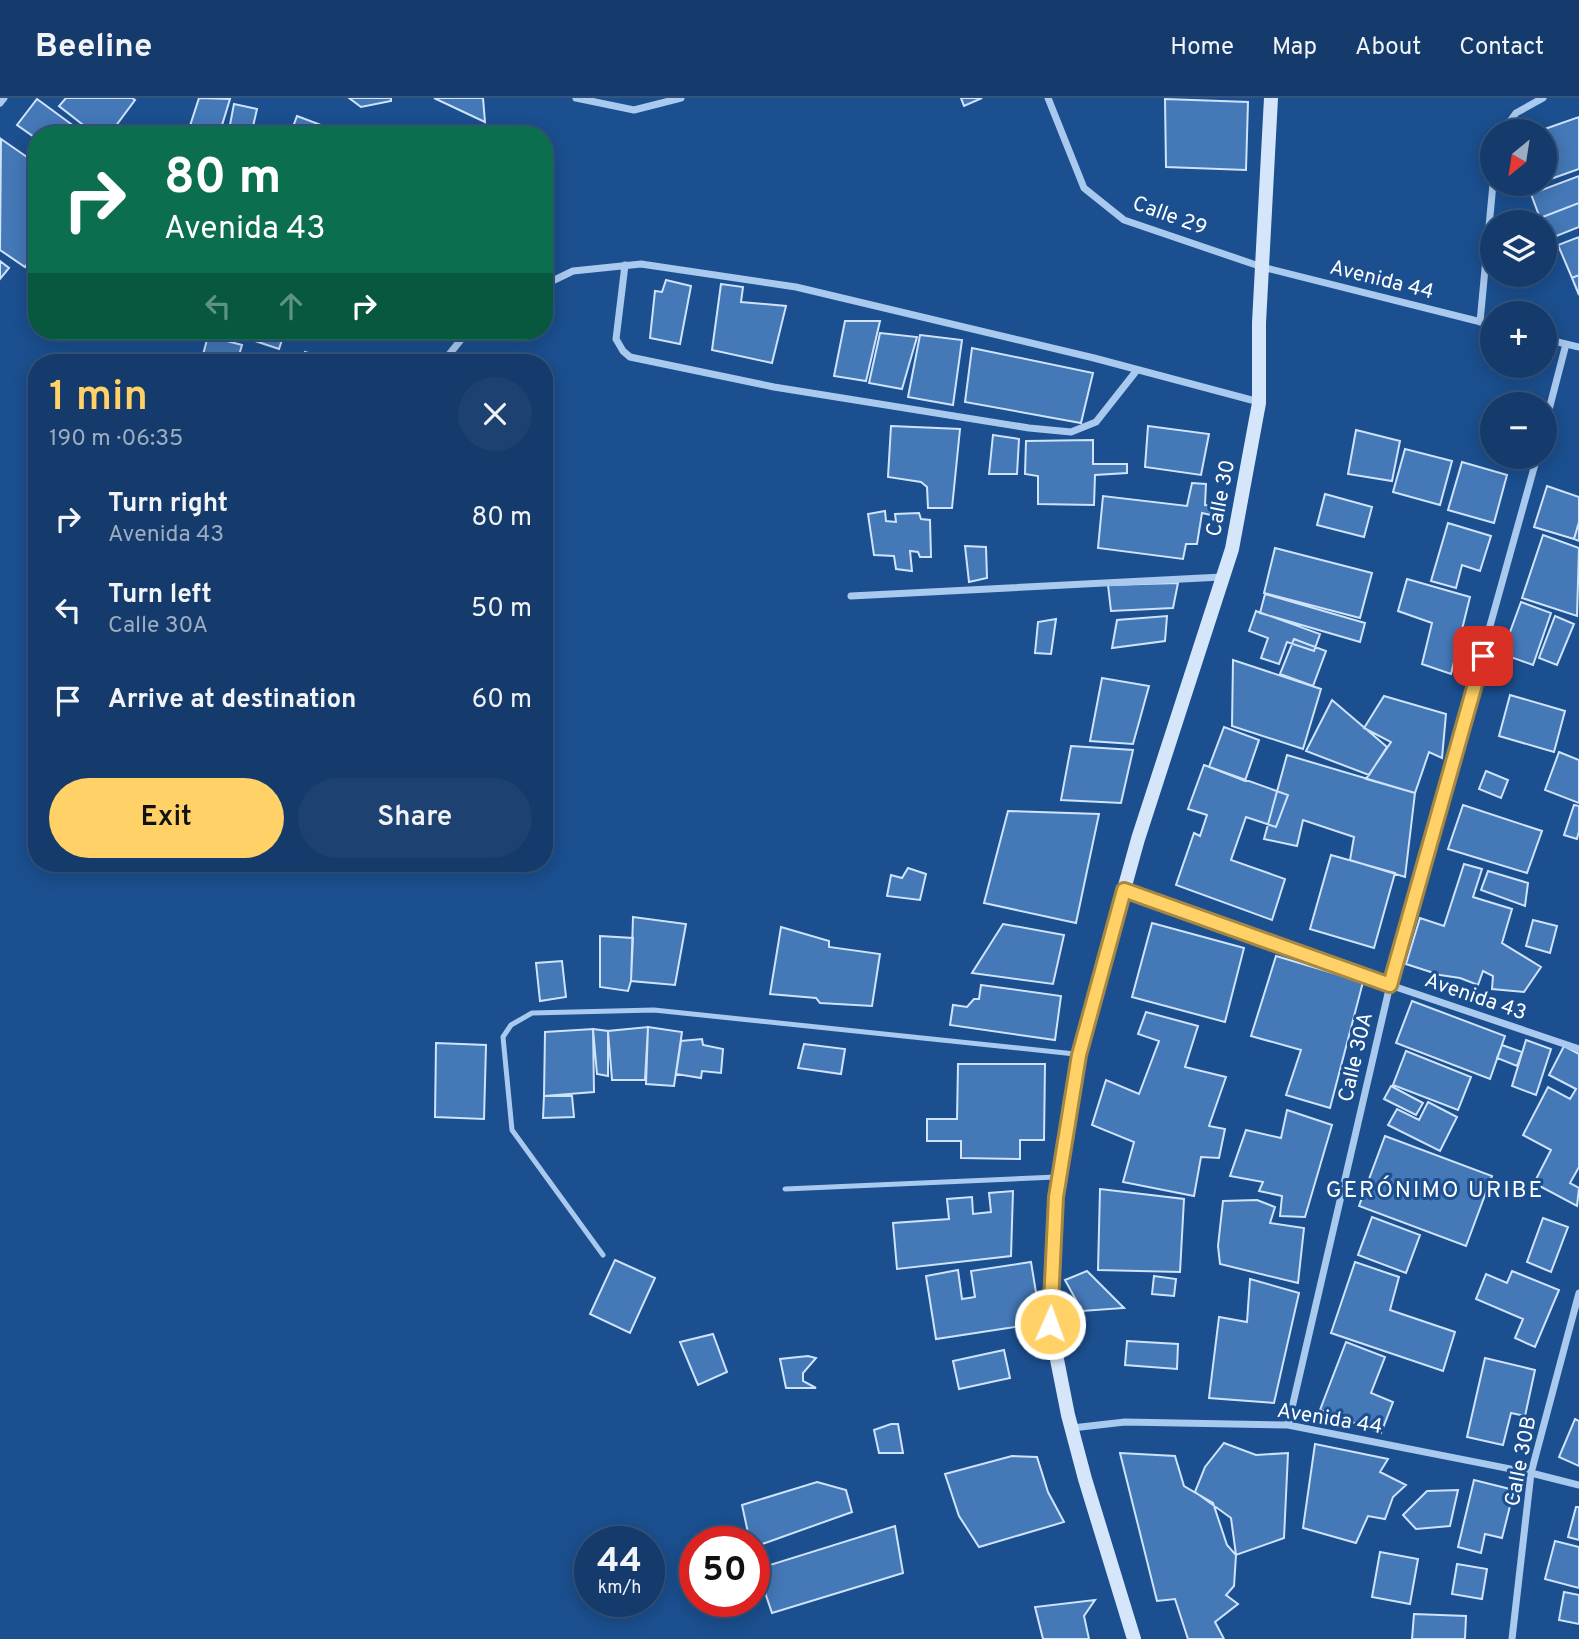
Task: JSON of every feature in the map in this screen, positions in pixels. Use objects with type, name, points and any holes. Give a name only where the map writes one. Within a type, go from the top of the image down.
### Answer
[{"type":"main road","name":"Calle 30","points":[[1134,1639],[1085,1479],[1050,1324],[1056,1197],[1079,1055],[1124,890],[1231,549],[1259,402],[1259,323],[1271,98]]},
{"type":"street","points":[[0,103],[4,98]]},
{"type":"street","points":[[576,98],[634,110],[681,98]]},
{"type":"street","name":"Calle 29","points":[[1048,98],[1084,188],[1124,220],[1262,267]]},
{"type":"street","points":[[1512,119],[1516,113],[1543,98]]},
{"type":"street","points":[[1482,301],[1492,196]]},
{"type":"street","points":[[553,281],[573,271],[642,264],[796,287],[1259,402]]},
{"type":"street","points":[[625,265],[616,339],[623,352],[630,357],[774,387],[1029,428],[1071,432],[1096,422],[1137,370]]},
{"type":"street","name":"Avenida 44","points":[[1262,267],[1480,322]]},
{"type":"street","points":[[1557,342],[1579,348]]},
{"type":"street","points":[[1554,392],[1566,344]]},
{"type":"street","name":"Calle 30A","points":[[1287,1425],[1390,985],[1534,469]]},
{"type":"street","points":[[851,596],[1223,577]]},
{"type":"street","name":"Avenida 43","points":[[1124,890],[1579,1049]]},
{"type":"street","name":"Calle 30B","points":[[1512,1639],[1531,1473],[1579,1293]]},
{"type":"street","name":"Avenida 44","points":[[1072,1428],[1125,1422],[1287,1425],[1579,1485]]},
{"type":"lane","points":[[603,1255],[512,1130],[503,1037],[511,1025],[532,1013],[654,1010],[1079,1055]]},
{"type":"lane","points":[[785,1189],[1059,1177]]},
{"type":"building","points":[[66,98],[135,100],[116,126],[85,126],[59,106]]},
{"type":"building","points":[[199,98],[230,99],[222,126],[190,126]]},
{"type":"building","points":[[349,98],[391,98],[391,101],[361,107]]},
{"type":"building","points":[[434,98],[483,98],[485,122]]},
{"type":"building","points":[[961,98],[982,98],[964,106]]},
{"type":"building","points":[[37,99],[74,126],[28,126],[28,133],[17,125]]},
{"type":"building","points":[[1165,99],[1248,102],[1246,170],[1166,167]]},
{"type":"building","points":[[234,104],[257,109],[253,126],[230,126]]},
{"type":"building","points":[[297,116],[324,126],[293,126]]},
{"type":"building","points":[[1579,117],[1579,169],[1558,176],[1558,124]]},
{"type":"building","points":[[1,139],[28,158],[28,263],[25,267],[0,250]]},
{"type":"building","points":[[1579,176],[1579,203],[1557,211],[1537,210],[1532,196],[1558,196],[1558,184]]},
{"type":"building","points":[[1579,203],[1579,227],[1557,236],[1557,211]]},
{"type":"building","points":[[1579,237],[1579,275],[1572,278],[1558,245]]},
{"type":"building","points":[[0,261],[9,268],[0,279]]},
{"type":"building","points":[[1579,275],[1579,295],[1572,278]]},
{"type":"building","points":[[666,280],[691,286],[680,344],[650,338],[655,291],[662,292]]},
{"type":"building","points":[[721,284],[743,287],[741,302],[786,306],[772,363],[712,350]]},
{"type":"building","points":[[845,321],[880,321],[866,381],[834,376]]},
{"type":"building","points":[[880,333],[917,337],[902,389],[869,383]]},
{"type":"building","points":[[920,335],[962,340],[953,405],[908,397]]},
{"type":"building","points":[[207,340],[223,340],[242,345],[239,354],[203,354]]},
{"type":"building","points":[[252,340],[282,340],[279,349]]},
{"type":"building","points":[[972,348],[1093,373],[1081,423],[965,402]]},
{"type":"building","points":[[891,426],[960,429],[952,508],[928,508],[927,487],[921,482],[888,477]]},
{"type":"building","points":[[1148,426],[1209,434],[1201,475],[1145,467]]},
{"type":"building","points":[[1356,430],[1400,441],[1392,481],[1348,474]]},
{"type":"building","points":[[993,435],[1019,439],[1017,474],[989,474]]},
{"type":"building","points":[[1093,440],[1093,464],[1127,464],[1127,473],[1095,475],[1094,505],[1038,504],[1038,476],[1025,474],[1026,441]]},
{"type":"building","points":[[1405,449],[1452,461],[1440,505],[1393,492]]},
{"type":"building","points":[[1462,462],[1507,475],[1494,523],[1448,510]]},
{"type":"building","points":[[1192,483],[1206,484],[1205,505],[1217,508],[1215,516],[1202,513],[1197,544],[1186,544],[1183,559],[1098,548],[1103,496],[1187,506]]},
{"type":"building","points":[[1547,486],[1579,497],[1579,522],[1574,539],[1534,527]]},
{"type":"building","points":[[1325,494],[1372,507],[1364,537],[1317,525]]},
{"type":"building","points":[[885,511],[886,521],[896,522],[895,514],[919,513],[921,519],[930,520],[931,557],[920,557],[918,552],[910,551],[912,571],[896,569],[894,556],[874,555],[868,514]]},
{"type":"building","points":[[1579,522],[1579,541],[1574,539]]},
{"type":"building","points":[[1448,523],[1491,536],[1480,571],[1462,565],[1456,588],[1431,581]]},
{"type":"building","points":[[1543,535],[1579,548],[1577,616],[1522,598]]},
{"type":"building","points":[[965,546],[986,547],[987,578],[969,582]]},
{"type":"building","points":[[1275,548],[1372,573],[1360,618],[1264,593]]},
{"type":"building","points":[[1407,579],[1470,597],[1451,674],[1422,664],[1432,623],[1398,611]]},
{"type":"building","points":[[1178,583],[1173,608],[1111,611],[1108,585]]},
{"type":"building","points":[[1265,594],[1365,623],[1360,642],[1260,613]]},
{"type":"building","points":[[1521,602],[1551,613],[1533,665],[1502,654]]},
{"type":"building","points":[[1256,611],[1320,634],[1314,651],[1287,642],[1279,664],[1261,658],[1268,638],[1249,631]]},
{"type":"building","points":[[1167,616],[1165,641],[1112,648],[1117,620]]},
{"type":"building","points":[[1555,616],[1574,624],[1557,665],[1539,658]]},
{"type":"building","points":[[1056,619],[1051,654],[1035,653],[1038,622]]},
{"type":"building","points":[[1294,639],[1326,651],[1313,686],[1280,674]]},
{"type":"building","points":[[1233,660],[1321,689],[1303,749],[1232,726]]},
{"type":"building","points":[[1102,678],[1149,686],[1133,744],[1090,741]]},
{"type":"building","points":[[1510,695],[1565,711],[1554,752],[1499,736]]},
{"type":"building","points":[[1384,696],[1446,714],[1442,758],[1429,752],[1415,793],[1366,779],[1391,742],[1364,728]]},
{"type":"building","points":[[1332,700],[1387,747],[1369,775],[1306,751]]},
{"type":"building","points":[[1224,727],[1259,740],[1245,781],[1209,767]]},
{"type":"building","points":[[1071,746],[1133,750],[1121,803],[1061,800]]},
{"type":"building","points":[[1559,752],[1579,760],[1579,803],[1545,790]]},
{"type":"building","points":[[1287,755],[1415,793],[1405,877],[1350,860],[1354,837],[1303,820],[1297,846],[1264,839]]},
{"type":"building","points":[[1204,765],[1288,795],[1276,827],[1246,817],[1231,860],[1285,879],[1272,920],[1176,885],[1194,833],[1200,836],[1207,815],[1188,809]]},
{"type":"building","points":[[1486,771],[1508,780],[1501,798],[1479,789]]},
{"type":"building","points":[[1463,805],[1542,831],[1527,873],[1448,849]]},
{"type":"building","points":[[1574,805],[1579,806],[1577,839],[1564,835]]},
{"type":"building","points":[[1008,811],[1099,814],[1076,923],[984,903]]},
{"type":"building","points":[[1331,855],[1395,873],[1374,948],[1310,929]]},
{"type":"building","points":[[1464,864],[1482,869],[1473,897],[1512,909],[1502,943],[1541,967],[1524,992],[1492,989],[1493,976],[1483,971],[1478,985],[1406,964],[1420,918],[1444,926]]},
{"type":"building","points":[[908,868],[926,874],[920,900],[887,896],[891,875],[902,878]]},
{"type":"building","points":[[1488,871],[1528,883],[1525,906],[1481,890]]},
{"type":"building","points":[[633,917],[686,924],[675,985],[631,981]]},
{"type":"building","points":[[1533,920],[1557,926],[1550,953],[1526,946]]},
{"type":"building","points":[[1152,923],[1244,948],[1225,1022],[1132,997]]},
{"type":"building","points":[[1003,924],[1064,935],[1053,984],[972,973]]},
{"type":"building","points":[[781,927],[829,941],[829,947],[880,954],[872,1006],[820,1003],[816,998],[770,994]]},
{"type":"building","points":[[600,936],[633,938],[628,991],[600,987]]},
{"type":"building","points":[[1276,956],[1363,982],[1330,1108],[1286,1095],[1301,1050],[1251,1036]]},
{"type":"building","points":[[562,961],[566,997],[540,1001],[536,963]]},
{"type":"building","points":[[981,985],[1061,996],[1055,1040],[950,1025],[953,1005],[967,1007],[974,999],[979,999]]},
{"type":"building","points":[[1412,1001],[1505,1036],[1490,1079],[1396,1043]]},
{"type":"building","points":[[1146,1012],[1198,1026],[1185,1067],[1226,1077],[1209,1126],[1225,1129],[1219,1158],[1201,1157],[1194,1196],[1123,1182],[1134,1142],[1092,1125],[1106,1080],[1139,1094],[1159,1041],[1138,1034]]},
{"type":"building","points":[[648,1027],[645,1080],[612,1080],[608,1031]]},
{"type":"building","points":[[648,1027],[682,1032],[674,1086],[646,1084]]},
{"type":"building","points":[[593,1029],[594,1092],[544,1096],[545,1032]]},
{"type":"building","points":[[593,1029],[608,1031],[608,1076],[597,1074]]},
{"type":"building","points":[[702,1039],[703,1045],[723,1049],[721,1073],[702,1071],[701,1078],[676,1074],[681,1041]]},
{"type":"building","points":[[1526,1040],[1551,1049],[1536,1095],[1512,1086]]},
{"type":"building","points":[[436,1043],[486,1045],[484,1119],[435,1117]]},
{"type":"building","points":[[804,1044],[845,1049],[841,1074],[798,1068]]},
{"type":"building","points":[[1502,1045],[1522,1052],[1517,1066],[1497,1058]]},
{"type":"building","points":[[1564,1046],[1579,1054],[1579,1167],[1570,1183],[1579,1188],[1577,1206],[1534,1183],[1551,1150],[1523,1135],[1548,1087],[1570,1099],[1576,1089],[1549,1075]]},
{"type":"building","points":[[1406,1051],[1471,1077],[1458,1110],[1393,1085]]},
{"type":"building","points":[[958,1064],[1045,1064],[1044,1140],[1020,1140],[1020,1159],[961,1158],[961,1141],[927,1141],[927,1119],[957,1119]]},
{"type":"building","points":[[1391,1086],[1423,1103],[1416,1115],[1384,1099]]},
{"type":"building","points":[[544,1096],[572,1096],[574,1117],[543,1118]]},
{"type":"building","points":[[1428,1102],[1457,1117],[1440,1151],[1388,1125],[1397,1109],[1419,1120]]},
{"type":"building","points":[[1287,1110],[1332,1125],[1305,1217],[1280,1216],[1282,1196],[1259,1191],[1263,1182],[1230,1176],[1246,1130],[1281,1138]]},
{"type":"building","points":[[1385,1136],[1492,1176],[1466,1246],[1359,1206]]},
{"type":"building","points":[[1100,1189],[1184,1199],[1180,1272],[1098,1270]]},
{"type":"building","points":[[1013,1191],[1011,1256],[897,1269],[893,1223],[949,1219],[947,1199],[972,1197],[973,1214],[991,1212],[989,1193]]},
{"type":"building","points":[[1257,1200],[1275,1207],[1270,1223],[1304,1228],[1298,1283],[1220,1264],[1218,1246],[1223,1201]]},
{"type":"building","points":[[1372,1217],[1420,1235],[1406,1273],[1358,1255]]},
{"type":"building","points":[[1543,1218],[1568,1227],[1551,1272],[1527,1262]]},
{"type":"building","points":[[615,1260],[655,1278],[630,1333],[590,1314]]},
{"type":"building","points":[[1031,1262],[1041,1323],[936,1339],[926,1276],[958,1270],[962,1299],[975,1297],[971,1271]]},
{"type":"building","points":[[1355,1262],[1399,1277],[1390,1310],[1455,1332],[1443,1371],[1331,1333]]},
{"type":"building","points":[[1087,1271],[1124,1308],[1082,1311],[1065,1280]]},
{"type":"building","points":[[1512,1271],[1559,1290],[1535,1347],[1515,1338],[1523,1319],[1476,1299],[1486,1274],[1507,1283]]},
{"type":"building","points":[[1154,1276],[1176,1279],[1174,1296],[1152,1294]]},
{"type":"building","points":[[1250,1279],[1299,1293],[1274,1403],[1209,1398],[1219,1317],[1247,1322]]},
{"type":"building","points":[[713,1334],[727,1372],[698,1385],[680,1342]]},
{"type":"building","points":[[1127,1341],[1178,1344],[1177,1369],[1125,1365]]},
{"type":"building","points":[[1346,1342],[1385,1357],[1371,1393],[1393,1402],[1381,1433],[1320,1410]]},
{"type":"building","points":[[1004,1350],[1010,1378],[959,1389],[953,1361]]},
{"type":"building","points":[[808,1356],[816,1358],[803,1373],[803,1381],[816,1388],[786,1388],[780,1359]]},
{"type":"building","points":[[1485,1358],[1535,1370],[1525,1416],[1511,1413],[1503,1445],[1467,1437]]},
{"type":"building","points":[[1575,1419],[1579,1421],[1579,1466],[1559,1457]]},
{"type":"building","points":[[898,1424],[903,1453],[879,1453],[874,1430]]},
{"type":"building","points":[[1224,1443],[1256,1455],[1288,1453],[1284,1538],[1236,1555],[1231,1518],[1195,1492],[1205,1467]]},
{"type":"building","points":[[1315,1444],[1388,1459],[1380,1472],[1406,1485],[1393,1497],[1385,1519],[1368,1516],[1356,1543],[1303,1528]]},
{"type":"building","points":[[1120,1453],[1175,1456],[1184,1486],[1213,1503],[1227,1545],[1236,1555],[1234,1586],[1226,1595],[1238,1604],[1215,1622],[1224,1639],[1188,1639],[1175,1599],[1157,1601]]},
{"type":"building","points":[[1012,1456],[1037,1457],[1048,1492],[1064,1522],[979,1547],[959,1516],[945,1474]]},
{"type":"building","points":[[1474,1480],[1514,1490],[1502,1538],[1485,1534],[1481,1553],[1458,1547]]},
{"type":"building","points":[[817,1482],[846,1490],[852,1512],[770,1541],[770,1526],[747,1526],[742,1505]]},
{"type":"building","points":[[1458,1490],[1450,1526],[1416,1529],[1403,1515],[1427,1491]]},
{"type":"building","points":[[1576,1507],[1579,1507],[1579,1540],[1568,1537]]},
{"type":"building","points":[[895,1526],[903,1573],[772,1613],[770,1565]]},
{"type":"building","points":[[1555,1541],[1579,1547],[1579,1588],[1545,1579]]},
{"type":"building","points":[[1380,1552],[1418,1559],[1410,1604],[1372,1597]]},
{"type":"building","points":[[1457,1564],[1487,1569],[1482,1599],[1452,1594]]},
{"type":"building","points":[[1564,1592],[1579,1595],[1579,1624],[1559,1620]]},
{"type":"building","points":[[1095,1600],[1084,1616],[1089,1639],[1043,1639],[1035,1607]]},
{"type":"building","points":[[1414,1614],[1466,1616],[1465,1639],[1412,1639]]},
{"type":"district","name":"GERÓNIMO URIBE","points":[[1435,1189]]},
{"type":"route","points":[[1050,1324],[1056,1197],[1079,1055],[1124,890],[1390,985],[1483,656]]}]
